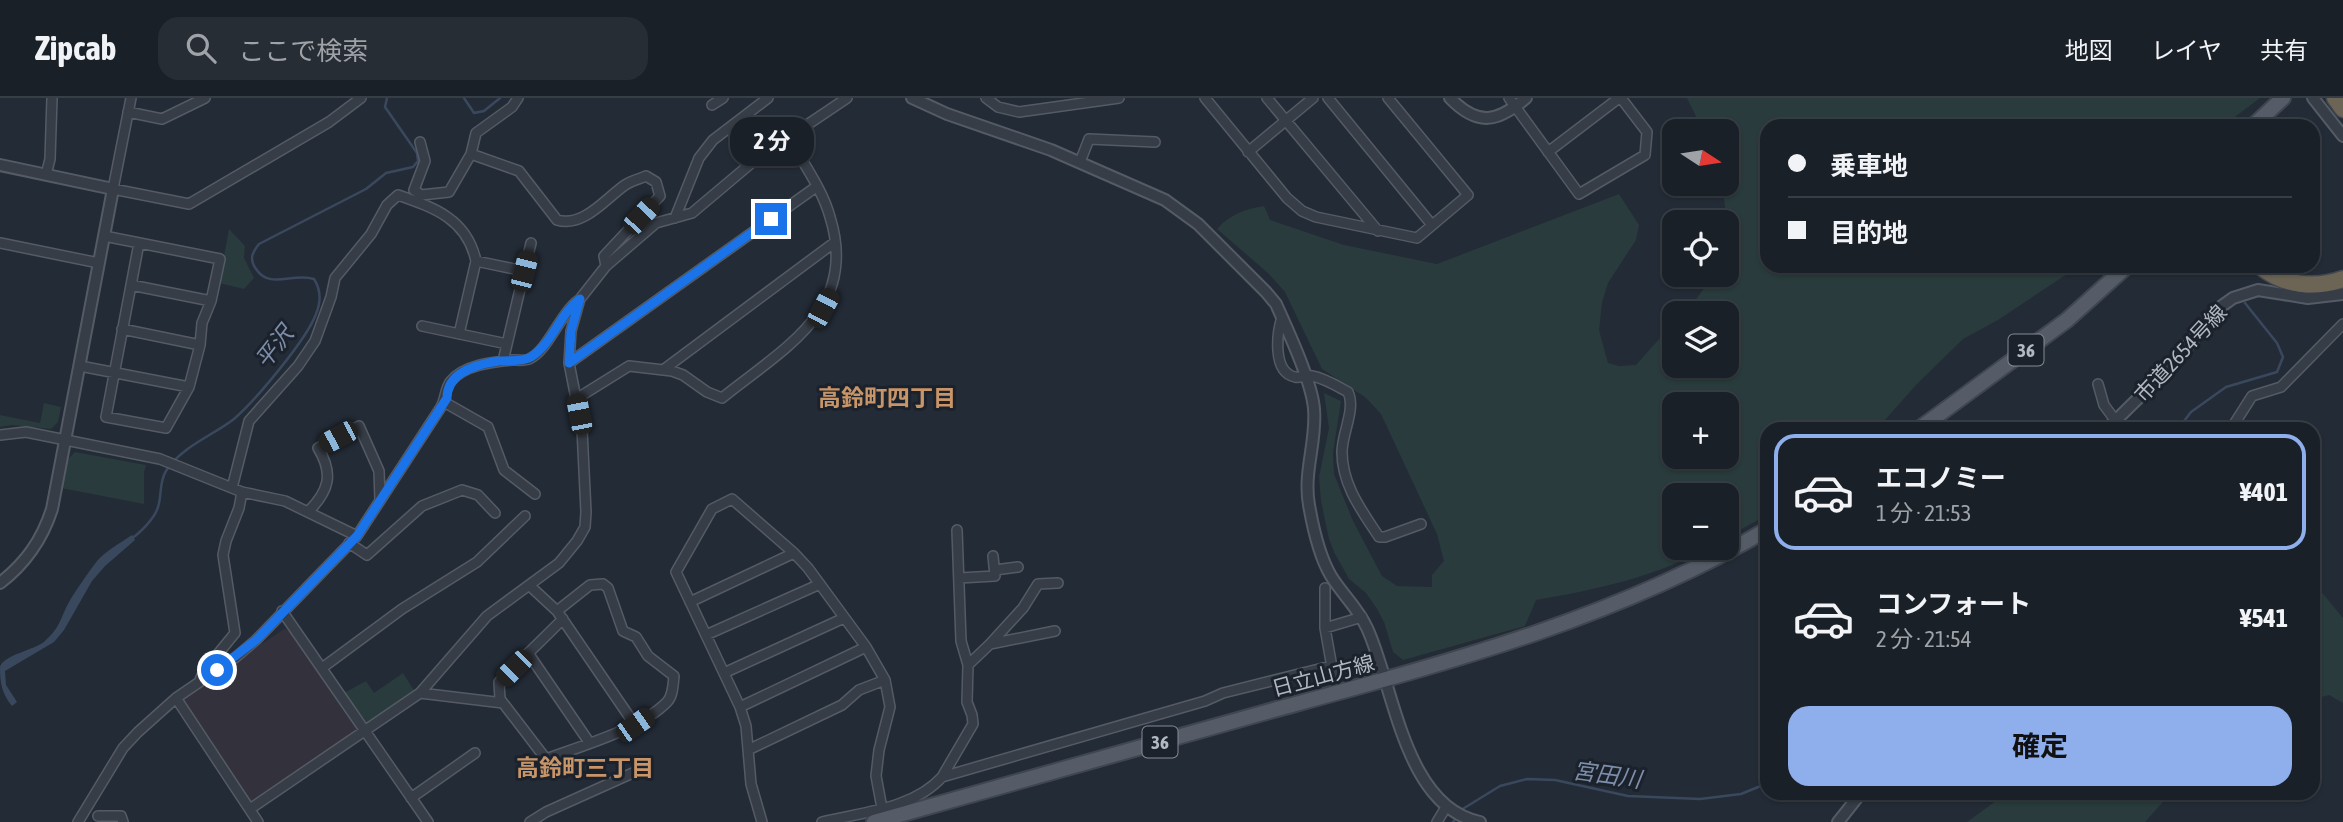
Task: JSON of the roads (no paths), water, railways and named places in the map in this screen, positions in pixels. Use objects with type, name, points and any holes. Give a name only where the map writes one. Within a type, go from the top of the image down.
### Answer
[{"type":"highway","points":[[2335,98],[2343,109]]},
{"type":"highway","points":[[2271,273],[2298,284],[2320,284],[2343,279]]},
{"type":"main road","points":[[2260,119],[2283,98]]},
{"type":"main road","name":"36","points":[[1929,422],[2067,320],[2119,273]]},
{"type":"main road","name":"日立山方線","points":[[880,816],[1384,680],[1561,625],[1639,594],[1760,533]]},
{"type":"street","points":[[46,175],[50,159],[52,98]]},
{"type":"street","points":[[0,583],[26,559],[47,526],[52,509],[131,98]]},
{"type":"street","points":[[128,112],[162,119],[205,98]]},
{"type":"street","points":[[0,165],[189,204],[329,122],[361,98]]},
{"type":"street","points":[[420,142],[425,161],[414,190],[421,195],[449,192],[471,154],[475,133],[512,107],[518,98]]},
{"type":"street","points":[[712,105],[723,98]]},
{"type":"street","points":[[675,218],[699,158],[713,140],[768,98]]},
{"type":"street","points":[[78,822],[123,748],[176,698],[256,640],[357,536],[444,402],[450,382],[463,371],[503,361],[529,359],[543,345],[569,307],[580,299],[606,266],[656,223],[692,213],[754,160],[847,98]]},
{"type":"street","points":[[912,98],[947,114],[1080,162],[1145,189],[1185,213],[1276,304],[1305,376],[1314,410],[1307,479],[1309,505],[1326,566],[1362,617],[1374,644],[1396,719],[1413,760],[1449,809],[1464,818],[1480,822]]},
{"type":"street","points":[[986,98],[998,107],[1019,112],[1119,98]]},
{"type":"street","points":[[1205,98],[1287,198],[1302,211],[1316,217],[1417,239],[1468,195],[1388,98]]},
{"type":"street","points":[[1268,98],[1378,231]]},
{"type":"street","points":[[1248,152],[1313,98]]},
{"type":"street","points":[[1328,98],[1432,225]]},
{"type":"street","points":[[1450,98],[1476,117],[1497,118],[1513,102],[1526,98]]},
{"type":"street","points":[[1513,102],[1548,152],[1579,194],[1645,155],[1647,132],[1620,98],[1548,152]]},
{"type":"street","points":[[2313,98],[2343,136]]},
{"type":"street","points":[[576,399],[629,366],[683,375],[707,392],[722,398],[793,340],[819,314],[831,294],[835,279],[835,242],[831,218],[788,136]]},
{"type":"street","points":[[1080,162],[1089,139],[1155,142]]},
{"type":"street","points":[[471,154],[519,172],[557,220],[566,223],[585,216],[628,183],[646,176],[656,182],[660,196],[604,256],[606,266]]},
{"type":"street","points":[[569,363],[816,187]]},
{"type":"street","points":[[232,488],[249,421],[298,366],[315,341],[331,298],[335,278],[371,234],[387,205],[398,194],[430,206],[458,224],[473,247],[476,261],[459,334]]},
{"type":"street","points":[[104,236],[220,259],[211,300],[202,323],[200,345],[189,387],[166,428],[106,417],[139,243]]},
{"type":"street","points":[[663,370],[835,242]]},
{"type":"street","points":[[0,243],[99,262]]},
{"type":"street","points":[[503,361],[531,243]]},
{"type":"street","points":[[476,261],[524,271]]},
{"type":"street","points":[[131,285],[211,300]]},
{"type":"street","name":"市道2654号線","points":[[2114,422],[2172,365],[2219,308],[2233,298],[2264,289],[2308,298],[2343,294]]},
{"type":"street","points":[[250,809],[420,694],[487,617],[559,564],[577,541],[584,527],[586,496],[582,429],[569,363],[571,331],[580,299]]},
{"type":"street","points":[[1282,317],[1278,347],[1282,364],[1288,373],[1294,377],[1315,377],[1343,389],[1350,396],[1343,439],[1344,471],[1358,505],[1379,537],[1421,524]]},
{"type":"street","points":[[2235,422],[2252,396],[2281,387],[2343,324]]},
{"type":"street","points":[[422,326],[507,344]]},
{"type":"street","points":[[122,329],[200,345]]},
{"type":"street","points":[[80,366],[189,387]]},
{"type":"street","points":[[2098,384],[2110,422]]},
{"type":"street","points":[[444,402],[488,427],[505,470],[535,494]]},
{"type":"street","points":[[308,512],[320,500],[326,488],[327,467],[318,448],[359,426],[379,471],[380,502]]},
{"type":"street","points":[[0,435],[26,432],[167,461],[242,492],[276,498],[357,536]]},
{"type":"street","points":[[349,543],[367,555],[422,506],[462,489],[478,495],[495,513]]},
{"type":"street","points":[[199,682],[204,671],[234,633],[223,555],[242,492]]},
{"type":"street","points":[[762,822],[751,784],[746,726],[740,708],[676,572],[712,509],[732,499],[794,553],[866,647],[885,680],[890,707],[876,766],[880,816]]},
{"type":"street","points":[[322,668],[402,609],[477,562],[525,516]]},
{"type":"street","points":[[822,822],[880,816],[923,794],[942,777],[973,724],[967,702],[968,665],[961,641],[957,530]]},
{"type":"street","points":[[690,602],[794,553]]},
{"type":"street","points":[[959,578],[995,576],[993,556]]},
{"type":"street","points":[[995,570],[1018,567]]},
{"type":"street","points":[[968,665],[1023,608],[1038,584],[1058,583]]},
{"type":"street","points":[[603,584],[608,588],[623,631],[636,637],[648,656],[674,676],[672,695],[667,702],[635,725],[546,759],[500,699],[499,682],[528,653],[590,585],[603,584]]},
{"type":"street","points":[[706,635],[820,584]]},
{"type":"street","points":[[530,586],[560,615],[635,725]]},
{"type":"street","points":[[942,777],[1205,701],[1223,692],[1332,670],[1325,628],[1325,588]]},
{"type":"street","points":[[282,611],[428,822]]},
{"type":"street","points":[[1325,628],[1362,617]]},
{"type":"street","points":[[724,673],[844,618]]},
{"type":"street","points":[[990,644],[1055,631]]},
{"type":"street","points":[[740,708],[866,647]]},
{"type":"street","points":[[528,653],[589,742]]},
{"type":"street","points":[[748,750],[842,705],[859,690],[885,680]]},
{"type":"street","points":[[420,694],[503,703]]},
{"type":"street","points":[[176,698],[258,822]]},
{"type":"street","points":[[411,798],[475,752]]},
{"type":"street","points":[[530,822],[546,812],[646,768]]},
{"type":"street","points":[[1838,822],[1855,800]]},
{"type":"street","points":[[89,806],[99,819],[121,816],[123,822]]},
{"type":"street","points":[[1437,822],[1449,809]]},
{"type":"water","points":[[132,535],[135,540],[92,581],[64,630],[54,642],[5,671],[6,685],[17,702],[12,706],[1,683],[2,663],[49,637],[98,560]]},
{"type":"waterway","name":"平沢","points":[[131,539],[147,525],[156,511],[162,480],[172,463],[188,448],[234,419],[243,410],[292,353],[316,314],[319,296],[314,279],[298,277],[275,280],[262,275],[252,259],[259,244],[366,189],[386,173],[413,167],[418,161],[417,153],[385,107],[387,98]]},
{"type":"waterway","name":"平沢","points":[[464,98],[474,113],[484,111],[500,98]]},
{"type":"waterway","name":"宮田川","points":[[2183,422],[2191,412],[2226,387],[2277,372],[2283,357],[2277,343],[2245,303]]},
{"type":"waterway","name":"宮田川","points":[[1461,810],[1500,786],[1527,779],[1555,780],[1628,796],[1700,799],[1741,794],[1760,786]]},
{"type":"waterway","name":"宮田川","points":[[1453,822],[1458,816]]},
{"type":"district","name":"高鈴町四丁目","points":[[887,398]]},
{"type":"district","name":"高鈴町三丁目","points":[[585,768]]}]
